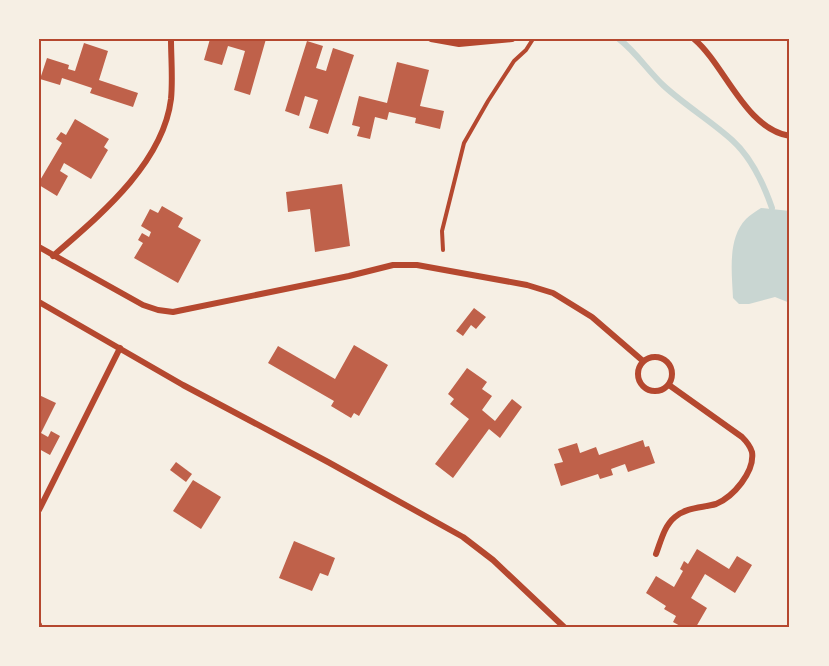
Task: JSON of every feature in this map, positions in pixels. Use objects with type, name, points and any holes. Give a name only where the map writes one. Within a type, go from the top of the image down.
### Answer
[{"type":"street","points":[[53,256],[113,202],[144,165],[166,119],[171,98],[171,39]]},
{"type":"street","points":[[430,39],[459,44],[512,39]]},
{"type":"street","points":[[694,39],[713,59],[749,110],[774,130],[790,136]]},
{"type":"street","points":[[39,247],[143,305],[173,312],[393,265],[417,265],[527,285],[553,293],[592,317],[643,361]]},
{"type":"street","points":[[39,302],[183,385],[463,537],[493,560],[564,627]]},
{"type":"street","points":[[39,510],[120,348]]},
{"type":"street","points":[[657,357],[664,359],[672,371],[669,385],[659,391],[648,390],[644,387],[638,377],[643,361],[657,357]]},
{"type":"street","points":[[656,554],[664,531],[675,517],[692,508],[715,504],[730,495],[746,474],[752,455],[751,448],[742,436],[669,385]]},
{"type":"path","points":[[443,250],[442,231],[464,143],[507,71],[533,39]]},
{"type":"shaded area","points":[[761,208],[790,211],[790,303],[775,297],[749,304],[739,304],[733,298],[732,257],[736,236],[746,219]]},
{"type":"building","points":[[210,39],[266,39],[250,95],[234,90],[245,51],[228,46],[222,65],[204,60]]},
{"type":"building","points":[[307,41],[323,46],[316,68],[326,71],[333,48],[354,55],[328,134],[309,128],[318,100],[305,96],[299,116],[285,111]]},
{"type":"building","points":[[84,43],[108,51],[99,80],[138,93],[133,107],[90,93],[92,88],[62,78],[60,85],[40,79],[47,58],[69,65],[68,69],[75,71]]},
{"type":"building","points":[[397,62],[429,70],[420,106],[444,111],[440,129],[415,123],[416,118],[389,112],[387,120],[375,117],[370,139],[357,136],[360,127],[352,125],[359,96],[387,103]]},
{"type":"building","points":[[75,119],[109,139],[104,147],[108,150],[91,179],[64,163],[60,171],[68,176],[57,196],[39,185],[39,182],[62,143],[56,139],[61,132],[66,135]]},
{"type":"building","points":[[342,184],[350,246],[315,252],[310,209],[288,212],[286,192]]},
{"type":"building","points":[[162,206],[183,218],[178,227],[201,240],[178,283],[134,258],[143,243],[138,240],[142,233],[149,237],[151,232],[141,226],[150,209],[158,213]]},
{"type":"building","points":[[474,308],[486,317],[476,329],[471,325],[463,336],[456,331]]},
{"type":"building","points":[[354,345],[388,365],[359,416],[354,413],[351,418],[331,406],[334,401],[268,363],[278,346],[335,379]]},
{"type":"building","points":[[467,368],[487,382],[482,389],[492,396],[482,410],[495,421],[512,399],[522,407],[500,438],[489,429],[453,478],[435,464],[469,419],[450,404],[454,399],[448,394]]},
{"type":"building","points":[[39,395],[56,403],[41,433],[48,437],[51,431],[60,436],[50,455],[39,449]]},
{"type":"building","points":[[643,440],[645,447],[649,446],[655,463],[628,472],[625,464],[611,469],[613,475],[600,479],[598,474],[561,486],[554,464],[563,462],[558,449],[577,443],[580,453],[596,447],[599,455]]},
{"type":"building","points":[[176,462],[192,474],[186,482],[170,470]]},
{"type":"building","points":[[193,480],[221,497],[201,529],[173,511]]},
{"type":"building","points":[[294,541],[335,558],[328,576],[320,573],[312,591],[279,578]]},
{"type":"building","points":[[697,549],[729,569],[737,556],[752,565],[735,593],[705,574],[691,598],[707,608],[696,627],[682,627],[673,622],[676,616],[664,609],[666,606],[646,593],[656,576],[674,587],[683,571],[680,569],[684,561],[688,564]]},
{"type":"waterway","points":[[619,39],[664,86],[739,147],[756,172],[772,208]]}]
